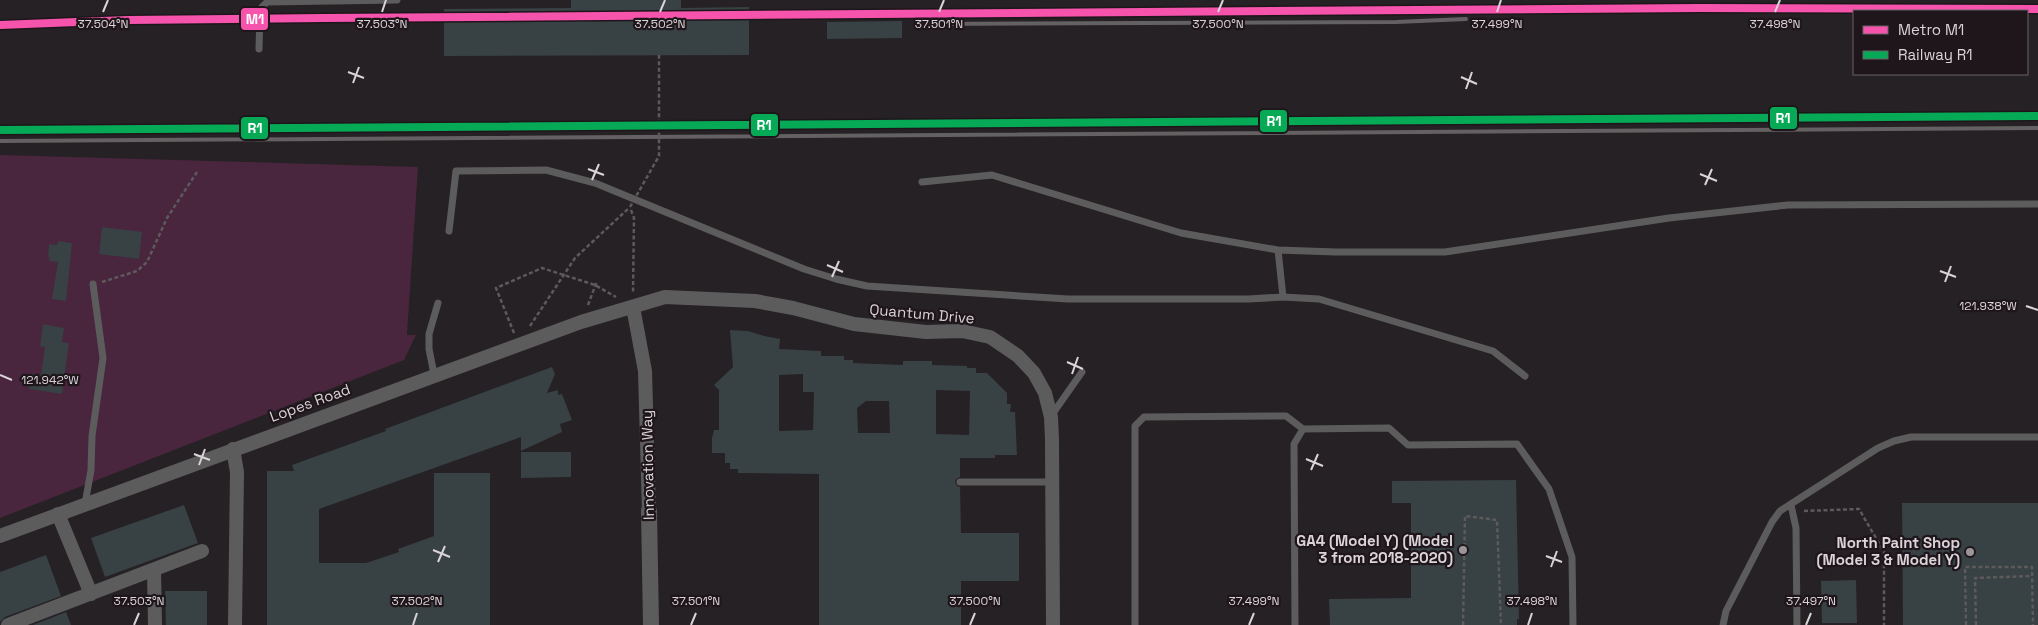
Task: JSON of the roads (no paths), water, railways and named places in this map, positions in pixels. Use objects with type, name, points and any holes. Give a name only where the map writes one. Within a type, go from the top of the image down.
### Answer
[{"type":"street","name":"Quantum Drive","points":[[633,307],[665,297],[755,301],[792,308],[854,324],[926,332],[962,331],[990,337],[1018,356],[1034,373],[1044,393],[1051,417],[1052,625]]},
{"type":"street","name":"Lopes Road","points":[[0,536],[518,343],[633,307]]},
{"type":"street","name":"Innovation Way","points":[[633,307],[646,371],[651,625]]},
{"type":"street","points":[[233,449],[237,472],[235,625]]},
{"type":"street","points":[[58,514],[91,594]]},
{"type":"street","points":[[8,625],[154,571],[202,551]]},
{"type":"street","points":[[154,571],[155,625]]},
{"type":"lane","points":[[259,49],[260,12],[262,7],[268,2],[397,0]]},
{"type":"lane","points":[[449,231],[456,171],[546,170],[595,183],[804,269],[867,286],[1068,299],[1248,299],[1283,297],[1319,299],[1336,302],[1493,351],[1525,376]]},
{"type":"lane","points":[[922,182],[992,175],[1181,233],[1278,250],[1336,252],[1445,252],[1669,218],[1788,205],[2038,204]]},
{"type":"lane","points":[[1278,250],[1283,297]]},
{"type":"lane","points":[[85,504],[91,470],[92,436],[103,358],[93,284]]},
{"type":"lane","points":[[434,374],[429,349],[429,334],[438,303]]},
{"type":"lane","points":[[1051,417],[1082,372]]},
{"type":"lane","points":[[1135,625],[1135,426],[1144,417],[1286,416],[1303,429],[1389,428],[1408,444],[1517,444],[1549,489],[1572,557],[1573,625]]},
{"type":"lane","points":[[1295,625],[1294,444],[1303,429]]},
{"type":"lane","points":[[1723,625],[1726,611],[1772,522],[1780,511],[1868,454],[1894,440],[1911,437],[2038,437]]},
{"type":"lane","points":[[960,482],[1052,482]]},
{"type":"lane","points":[[1790,505],[1796,528],[1797,625]]},
{"type":"railway","points":[[924,24],[1396,22],[1466,19]]},
{"type":"railway","points":[[0,130],[2038,116]]},
{"type":"railway","points":[[0,141],[2038,128]]},
{"type":"metro line","name":"M1","points":[[0,25],[128,20],[323,18],[1700,8],[2038,9]]},
{"type":"rail line","name":"R1","points":[[0,130],[2038,116]]},
{"type":"place","name":"GA4 (Model Y) (Model 3 from 2018-2020)","points":[[1463,550]]},
{"type":"place","name":"North Paint Shop (Model 3 & Model Y)","points":[[1970,552]]}]
